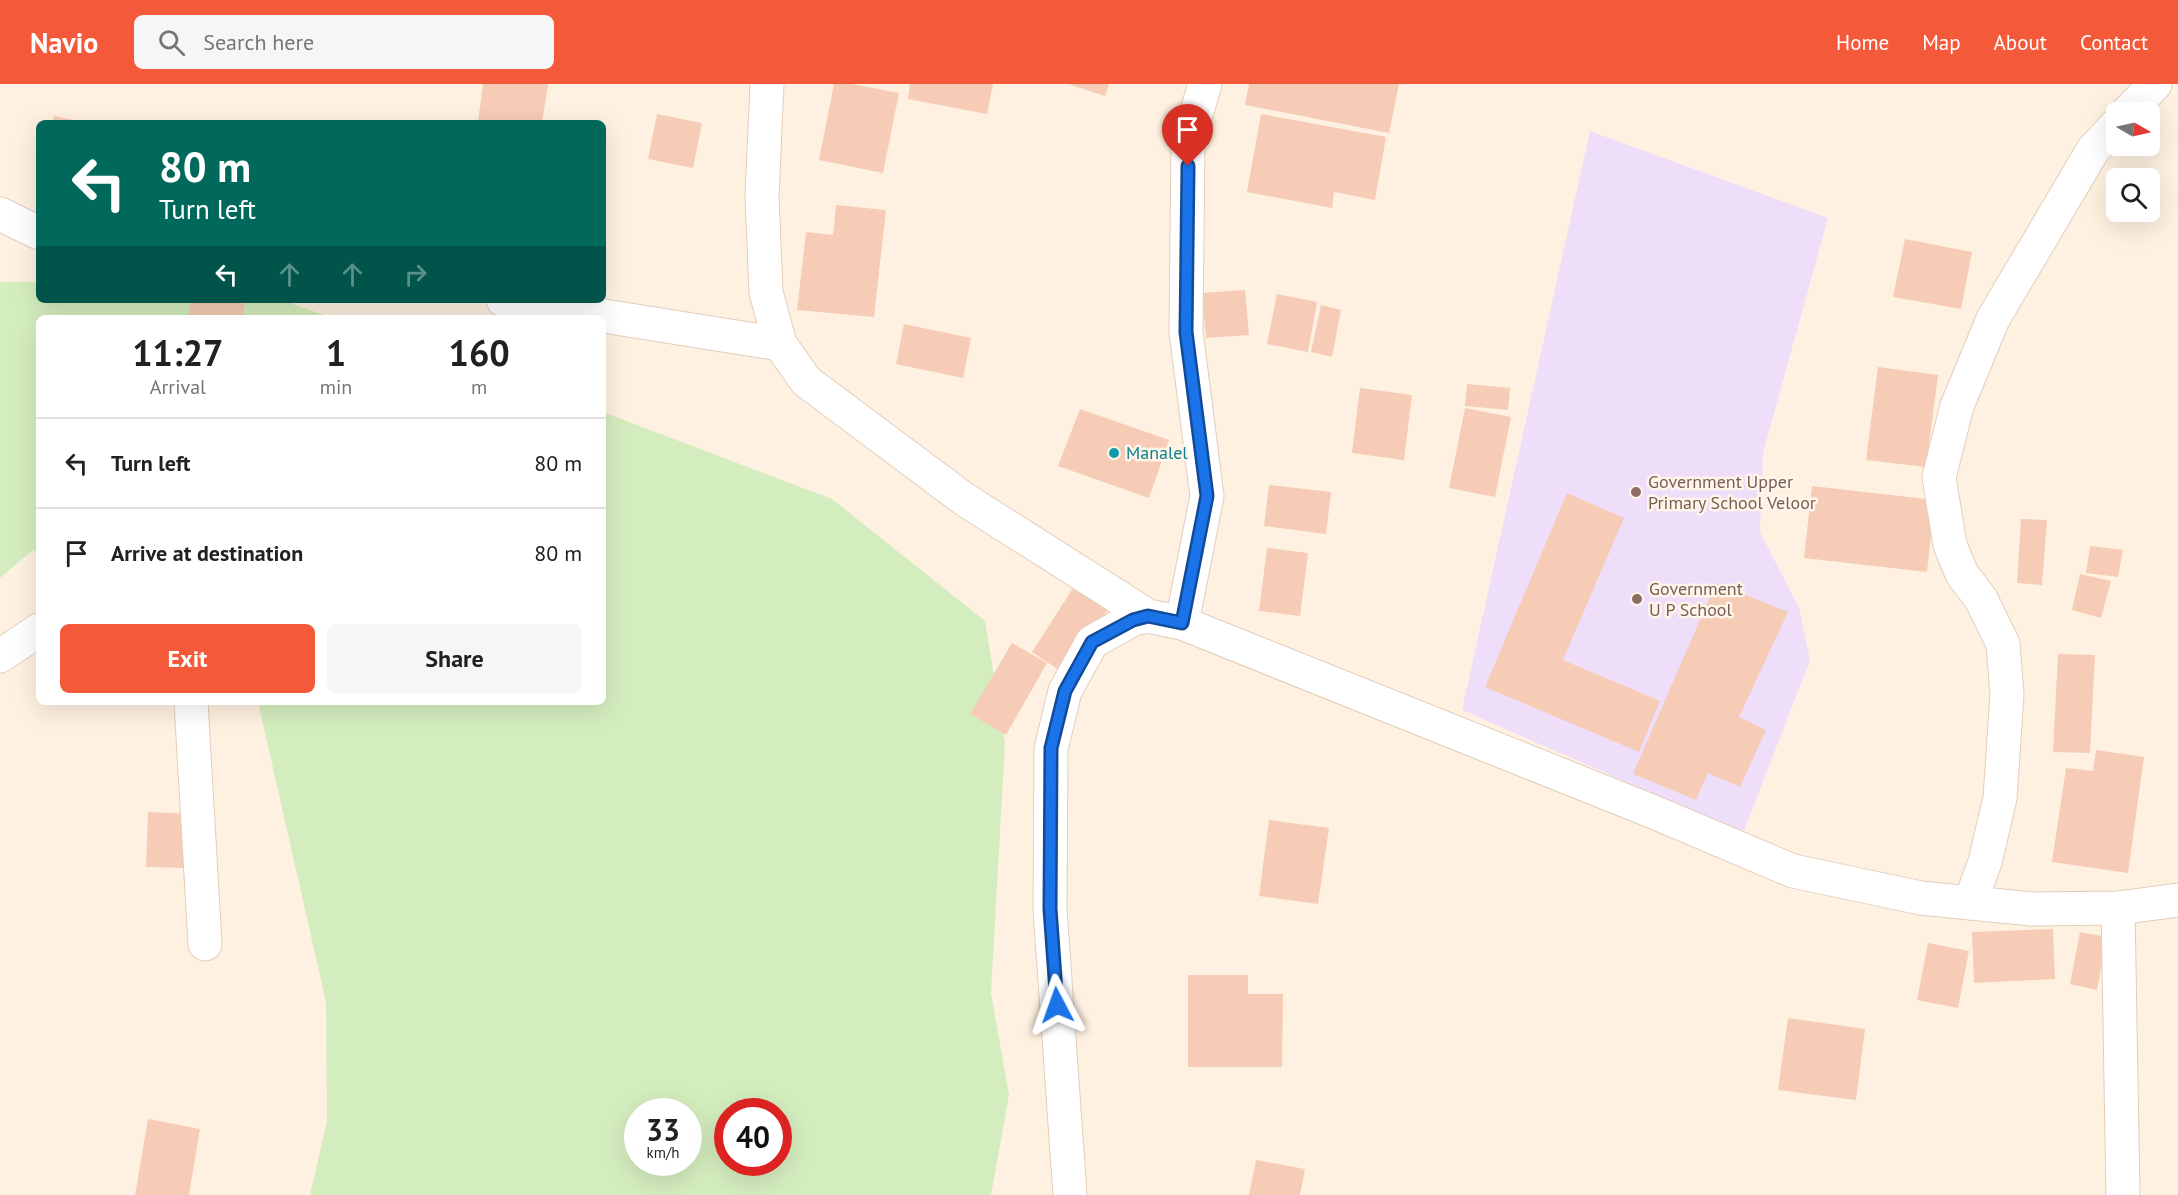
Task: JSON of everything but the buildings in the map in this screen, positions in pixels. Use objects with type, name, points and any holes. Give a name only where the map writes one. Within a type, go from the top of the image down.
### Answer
[{"type":"street","points":[[767,84],[762,196],[766,292],[780,344],[806,381],[964,499],[1148,616],[1182,623],[1656,813],[1793,871],[1921,898],[2032,909],[2118,908],[2178,900]]},
{"type":"street","points":[[1182,623],[1207,496],[1186,332],[1188,142],[1205,84]]},
{"type":"street","points":[[2138,102],[2155,84]]},
{"type":"street","points":[[1970,903],[1985,862],[2000,798],[2007,694],[2003,644],[1981,599],[1962,574],[1950,545],[1939,477],[1957,406],[1993,319],[2093,150],[2106,136]]},
{"type":"street","points":[[0,214],[36,232]]},
{"type":"street","points":[[522,303],[597,315]]},
{"type":"street","points":[[606,316],[780,344]]},
{"type":"street","points":[[1070,1195],[1050,909],[1051,748],[1065,691],[1092,642],[1133,620],[1148,616]]},
{"type":"street","points":[[0,656],[36,632]]},
{"type":"street","points":[[191,705],[205,944]]},
{"type":"street","points":[[2118,908],[2123,1195]]},
{"type":"shaded area","name":"Government Upper Primary School Veloor","points":[[1590,131],[1828,218],[1763,453],[1760,532],[1799,608],[1810,660],[1743,833],[1462,710]]},
{"type":"green space","points":[[0,282],[36,282],[36,303],[290,303],[324,315],[36,315],[36,552],[33,550],[0,578]]},
{"type":"green space","points":[[606,413],[832,499],[985,621],[1005,743],[991,993],[1009,1095],[991,1195],[310,1195],[327,1121],[326,1002],[259,705],[606,705]]},
{"type":"place","name":"Manalel","points":[[1114,453]]},
{"type":"place","name":"Government Upper Primary School Veloor","points":[[1636,492]]},
{"type":"place","name":"Government U P School","points":[[1637,599]]},
{"type":"route","points":[[1057,1005],[1050,909],[1051,748],[1065,691],[1092,642],[1133,620],[1148,616],[1182,623],[1207,496],[1186,332],[1188,166]]}]
